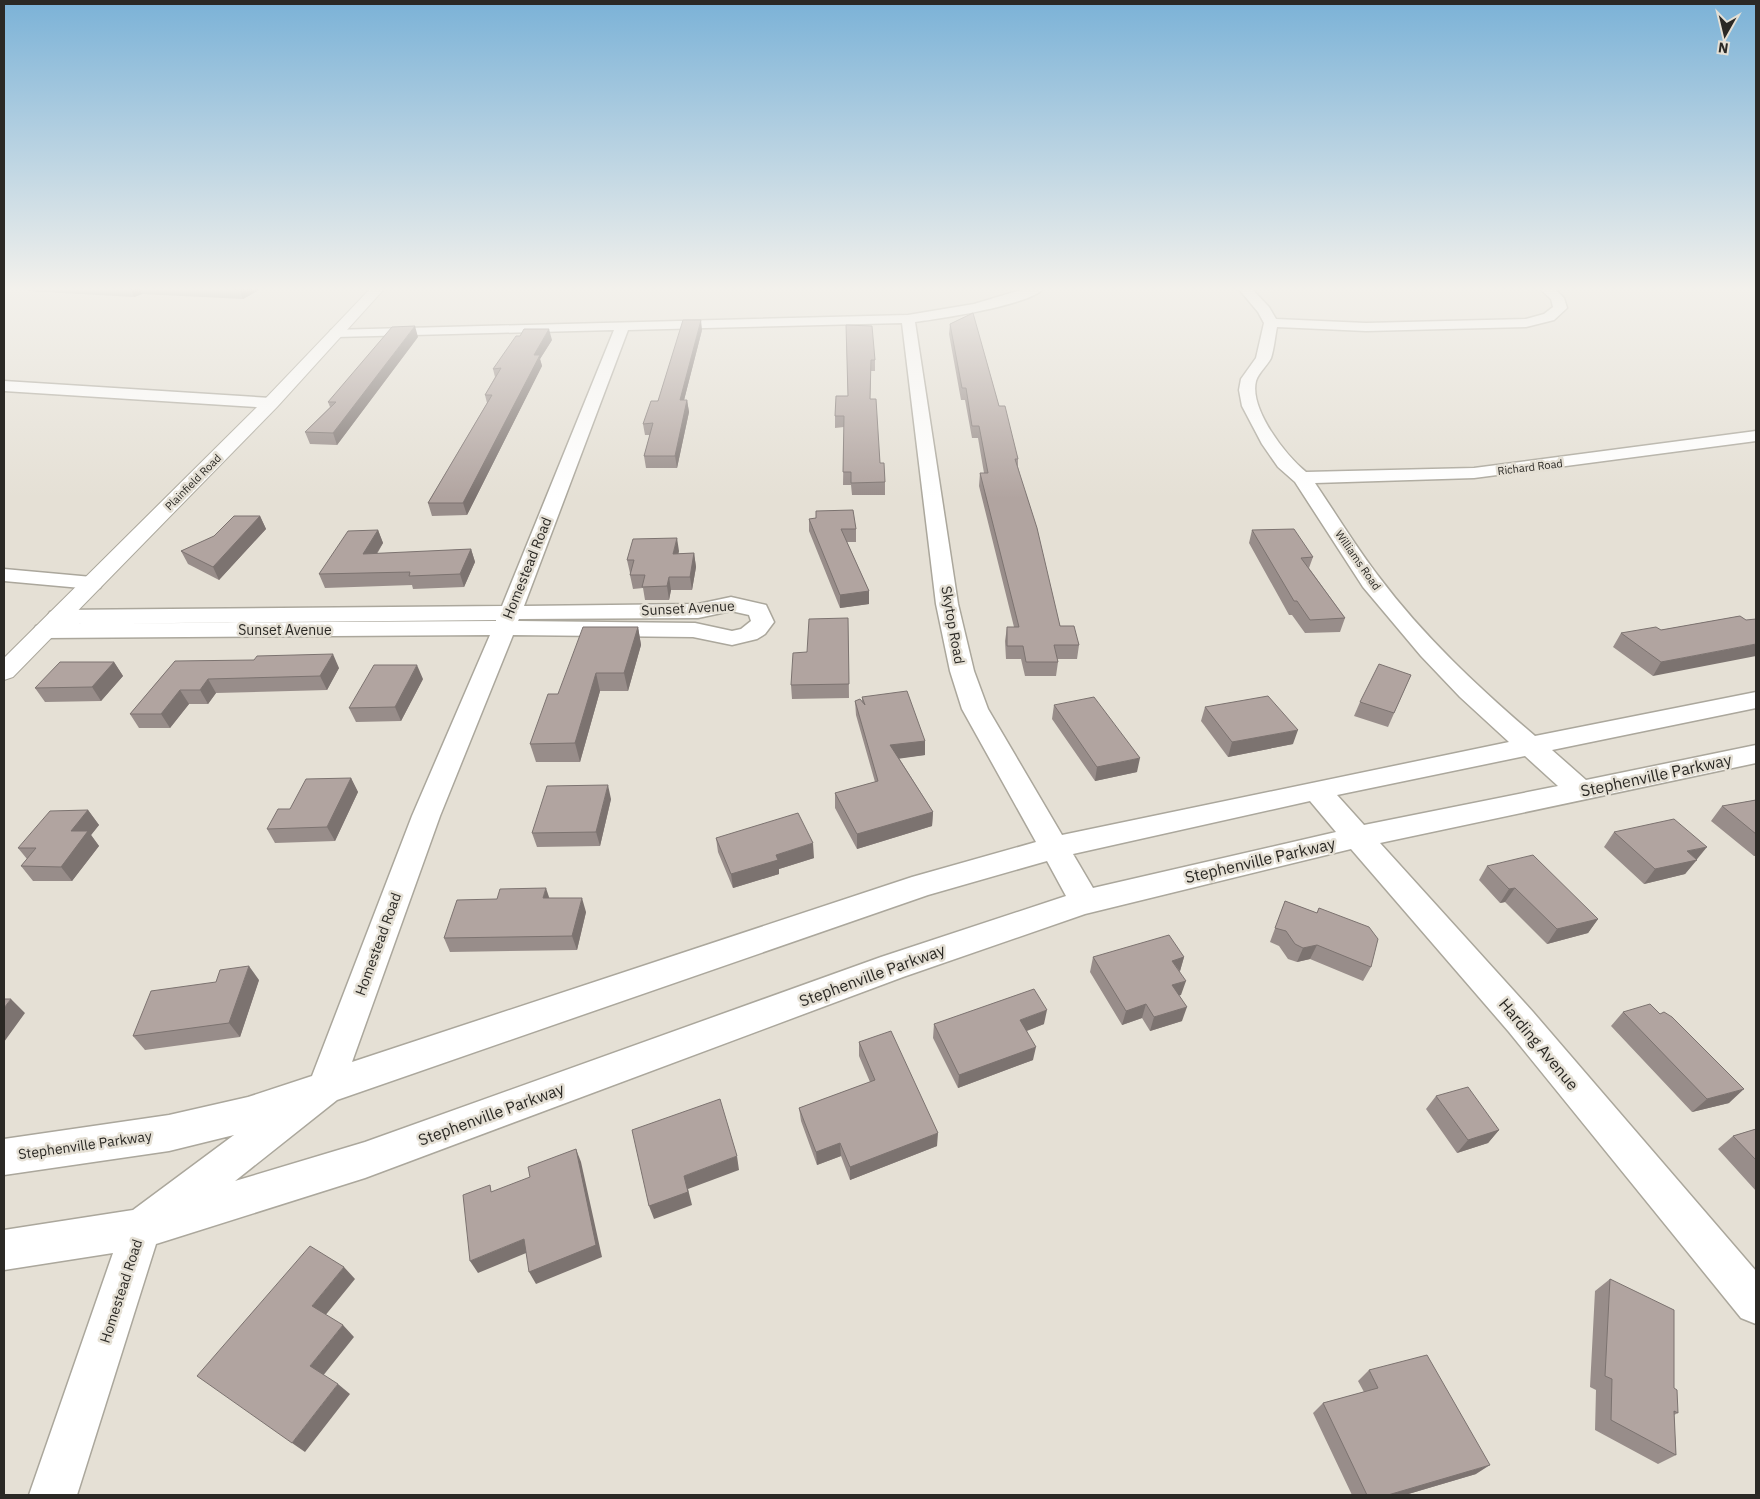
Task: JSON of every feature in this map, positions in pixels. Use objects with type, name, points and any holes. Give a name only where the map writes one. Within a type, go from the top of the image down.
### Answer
[{"type":"street","name":"Plainfield Road","points":[[4,672],[271,403],[313,358]]},
{"type":"street","name":"Homestead Road","points":[[53,1495],[141,1229],[325,1088],[426,816],[610,358]]},
{"type":"street","name":"Skytop Road","points":[[913,358],[947,604],[962,671],[975,709],[1053,848],[1086,902]]},
{"type":"street","name":"Williams Road","points":[[1263,358],[1249,379],[1247,390],[1250,406],[1284,463],[1302,478],[1371,582],[1399,616],[1469,692],[1581,791]]},
{"type":"street","points":[[4,386],[271,403]]},
{"type":"street","name":"Richard Road","points":[[1302,478],[1474,473],[1756,436]]},
{"type":"street","points":[[4,575],[92,583]]},
{"type":"street","name":"Sunset Avenue","points":[[51,624],[506,621],[698,611],[731,604],[758,610],[763,622],[759,628],[749,634],[730,638],[695,630],[506,621]]},
{"type":"street","name":"Stephenville Parkway","points":[[4,1157],[169,1133],[248,1114],[923,885],[1053,848],[1316,790],[1756,700]]},
{"type":"street","name":"Stephenville Parkway","points":[[4,1250],[141,1229],[364,1160],[892,967],[1038,916],[1086,902],[1358,837],[1756,754]]},
{"type":"street","name":"Harding Avenue","points":[[1316,790],[1521,1022],[1756,1303]]},
{"type":"building","points":[[366,358],[391,358],[333,433],[305,432],[336,402],[328,402]]},
{"type":"building","points":[[501,358],[538,358],[463,503],[428,503],[492,395],[485,395],[501,368],[493,369]]},
{"type":"building","points":[[671,358],[691,358],[680,400],[687,400],[675,456],[644,456],[653,423],[643,424],[651,401],[658,401]]},
{"type":"building","points":[[847,358],[875,358],[875,360],[871,360],[870,399],[876,399],[880,463],[884,463],[885,482],[851,483],[851,472],[843,472],[844,416],[835,416],[836,396],[848,396]]},
{"type":"building","points":[[956,358],[986,358],[999,406],[1005,406],[1018,459],[1015,459],[1037,528],[1060,626],[1074,626],[1079,645],[1054,645],[1058,662],[1026,662],[1023,646],[1007,646],[1007,627],[1019,627],[980,473],[988,473],[979,426],[972,426],[966,388],[962,388]]},
{"type":"building","points":[[853,510],[856,529],[841,529],[869,591],[840,595],[809,519],[816,518],[816,511]]},
{"type":"building","points":[[234,516],[260,516],[213,567],[181,551],[214,536]]},
{"type":"building","points":[[1294,529],[1313,557],[1301,558],[1345,618],[1310,620],[1297,601],[1294,601],[1252,530]]},
{"type":"building","points":[[378,530],[363,554],[471,549],[460,574],[409,576],[410,572],[319,574],[348,531]]},
{"type":"building","points":[[677,538],[673,554],[694,553],[690,577],[669,577],[667,586],[642,587],[645,575],[630,575],[634,560],[627,560],[633,539]]},
{"type":"building","points":[[1740,616],[1746,620],[1756,619],[1756,644],[1661,662],[1621,633],[1656,627],[1661,630]]},
{"type":"building","points":[[848,618],[849,684],[791,685],[793,653],[807,652],[809,619]]},
{"type":"building","points":[[583,627],[638,627],[624,673],[596,673],[575,743],[530,744],[548,694],[558,694]]},
{"type":"building","points":[[333,654],[320,676],[208,679],[200,690],[180,690],[161,714],[130,714],[175,661],[254,660],[257,656]]},
{"type":"building","points":[[60,662],[114,662],[92,687],[35,688]]},
{"type":"building","points":[[1379,664],[1411,675],[1394,713],[1360,702]]},
{"type":"building","points":[[374,665],[417,665],[395,707],[349,708]]},
{"type":"building","points":[[907,691],[925,741],[890,745],[933,812],[857,834],[835,793],[878,781],[855,701],[860,699],[865,705],[862,697]]},
{"type":"building","points":[[1268,696],[1298,730],[1232,742],[1205,707]]},
{"type":"building","points":[[1094,697],[1140,758],[1097,767],[1054,705]]},
{"type":"building","points":[[351,778],[327,827],[267,829],[278,809],[290,809],[306,779]]},
{"type":"building","points":[[608,785],[596,832],[532,833],[547,786]]},
{"type":"building","points":[[1756,800],[1756,834],[1722,806]]},
{"type":"building","points":[[88,810],[71,831],[88,831],[61,867],[21,866],[36,848],[18,848],[50,811]]},
{"type":"building","points":[[798,813],[813,843],[776,855],[778,860],[731,874],[716,838]]},
{"type":"building","points":[[1674,819],[1707,847],[1687,851],[1697,860],[1655,869],[1614,832]]},
{"type":"building","points":[[1533,855],[1598,919],[1557,929],[1515,888],[1509,889],[1487,866]]},
{"type":"building","points":[[546,888],[543,898],[582,898],[572,936],[444,938],[457,900],[497,899],[500,889]]},
{"type":"building","points":[[1285,901],[1317,913],[1319,908],[1369,927],[1378,939],[1371,967],[1317,945],[1303,948],[1295,944],[1286,931],[1275,928]]},
{"type":"building","points":[[1169,935],[1184,957],[1172,961],[1186,981],[1172,985],[1187,1007],[1154,1017],[1146,1004],[1126,1011],[1093,957]]},
{"type":"building","points":[[249,966],[229,1023],[133,1036],[151,991],[216,982],[220,970]]},
{"type":"building","points":[[1034,989],[1047,1010],[1020,1020],[1036,1047],[959,1075],[934,1024]]},
{"type":"building","points":[[4,999],[11,999],[4,1008]]},
{"type":"building","points":[[1650,1004],[1660,1014],[1664,1012],[1672,1017],[1744,1089],[1707,1099],[1623,1012]]},
{"type":"building","points":[[891,1031],[938,1133],[850,1167],[840,1143],[816,1152],[799,1108],[875,1080],[859,1042]]},
{"type":"building","points":[[1468,1087],[1499,1130],[1468,1140],[1436,1096]]},
{"type":"building","points":[[720,1099],[737,1156],[684,1176],[688,1192],[649,1206],[632,1130]]},
{"type":"building","points":[[1756,1129],[1756,1160],[1733,1136]]},
{"type":"building","points":[[576,1149],[596,1245],[529,1272],[524,1239],[470,1261],[463,1195],[490,1185],[491,1192],[530,1177],[528,1167]]},
{"type":"building","points":[[310,1246],[344,1267],[312,1306],[343,1325],[310,1366],[338,1384],[292,1443],[197,1376]]},
{"type":"building","points":[[1610,1279],[1674,1310],[1674,1388],[1677,1390],[1678,1413],[1674,1411],[1676,1455],[1611,1420],[1612,1379],[1605,1376]]},
{"type":"building","points":[[1427,1355],[1490,1465],[1388,1495],[1367,1495],[1323,1403],[1378,1388],[1369,1370]]}]
